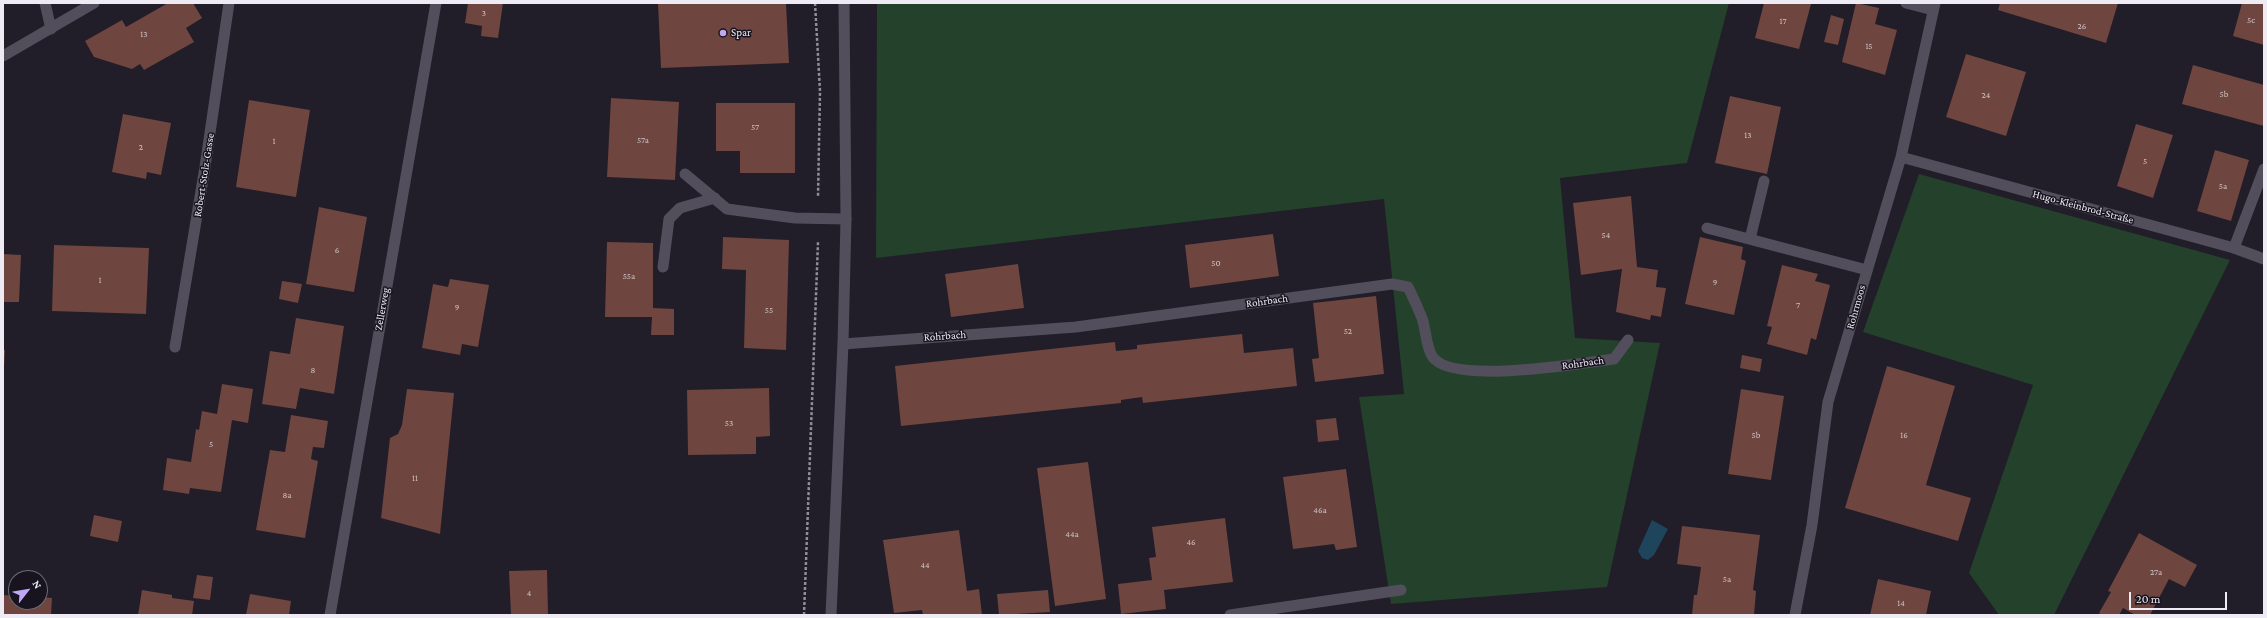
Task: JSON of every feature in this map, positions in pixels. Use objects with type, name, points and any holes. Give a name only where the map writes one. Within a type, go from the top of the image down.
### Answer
[{"type":"street","points":[[45,3],[51,29]]},
{"type":"street","points":[[3,56],[94,3]]},
{"type":"street","name":"Robert-Stolz-Gasse","points":[[175,347],[205,167],[229,3]]},
{"type":"street","name":"Zellerweg","points":[[330,615],[436,3]]},
{"type":"street","points":[[831,615],[843,344],[846,219],[844,3]]},
{"type":"street","points":[[1906,3],[1934,6]]},
{"type":"street","name":"Rohrmoos","points":[[1795,615],[1812,524],[1828,402],[1901,157],[1934,6]]},
{"type":"street","name":"Hugo-Kleinbrod-Straße","points":[[1901,157],[2234,248],[2264,260]]},
{"type":"street","points":[[2234,248],[2264,170]]},
{"type":"street","points":[[685,174],[727,209],[795,218],[846,219]]},
{"type":"street","points":[[1750,239],[1764,181]]},
{"type":"street","points":[[664,267],[669,218],[680,208],[714,198]]},
{"type":"street","points":[[1708,228],[1867,270]]},
{"type":"street","name":"Rohrbach","points":[[843,344],[1076,327],[1392,284],[1408,287],[1422,318],[1432,357],[1444,366],[1486,372],[1533,370],[1614,359],[1628,340]]},
{"type":"street","points":[[1230,615],[1401,590]]},
{"type":"path","points":[[804,615],[818,276],[820,91],[815,3]]},
{"type":"green space","points":[[877,3],[1729,3],[1687,163],[1560,178],[1575,338],[1660,343],[1607,587],[1391,604],[1359,397],[1404,394],[1384,199],[876,258]]},
{"type":"green space","points":[[1919,174],[2230,260],[2054,615],[1999,615],[1969,573],[2033,385],[1863,332]]},
{"type":"water","points":[[1652,520],[1668,529],[1654,555],[1648,560],[1642,558],[1638,551]]},
{"type":"building","points":[[168,3],[193,3],[202,18],[186,28],[194,42],[144,70],[140,64],[132,69],[94,57],[85,41],[122,20],[126,27]]},
{"type":"building","points":[[468,3],[503,3],[498,38],[481,36],[482,26],[465,23]]},
{"type":"building","name":"Spar","points":[[658,3],[786,3],[789,63],[661,68]]},
{"type":"building","points":[[1764,3],[1811,4],[1799,49],[1755,38]]},
{"type":"building","points":[[1856,3],[1879,8],[1875,24],[1897,30],[1885,75],[1842,62]]},
{"type":"building","points":[[2000,3],[2118,3],[2106,43],[1998,10]]},
{"type":"building","points":[[2242,3],[2264,3],[2264,45],[2233,36]]},
{"type":"building","points":[[1831,15],[1844,19],[1838,45],[1824,42]]},
{"type":"building","points":[[1966,54],[2026,72],[2006,136],[1946,117]]},
{"type":"building","points":[[2193,65],[2264,85],[2264,126],[2182,104]]},
{"type":"building","points":[[1730,96],[1781,107],[1767,174],[1715,163]]},
{"type":"building","points":[[611,98],[679,102],[675,180],[607,177]]},
{"type":"building","points":[[249,100],[310,110],[296,197],[236,187]]},
{"type":"building","points":[[716,103],[795,103],[795,173],[740,173],[740,151],[716,151]]},
{"type":"building","points":[[123,114],[171,123],[161,175],[147,172],[146,179],[112,172]]},
{"type":"building","points":[[2136,124],[2173,135],[2153,198],[2117,186]]},
{"type":"building","points":[[2215,150],[2249,160],[2231,221],[2197,211]]},
{"type":"building","points":[[1631,196],[1637,267],[1658,270],[1656,287],[1666,288],[1661,317],[1651,315],[1650,320],[1616,312],[1622,269],[1581,275],[1573,203]]},
{"type":"building","points":[[319,207],[367,217],[354,292],[306,284]]},
{"type":"building","points":[[1273,234],[1279,276],[1190,288],[1185,245]]},
{"type":"building","points":[[723,237],[789,240],[786,350],[744,348],[746,270],[722,269]]},
{"type":"building","points":[[1700,237],[1743,247],[1741,259],[1746,261],[1734,315],[1685,304]]},
{"type":"building","points":[[607,242],[653,243],[653,308],[674,309],[674,335],[651,335],[652,317],[605,317]]},
{"type":"building","points":[[54,245],[149,248],[146,314],[52,311]]},
{"type":"building","points":[[3,254],[21,255],[19,302],[3,302]]},
{"type":"building","points":[[1018,264],[1024,308],[951,317],[945,274]]},
{"type":"building","points":[[1782,265],[1818,274],[1815,281],[1830,285],[1816,340],[1811,338],[1807,355],[1767,344],[1772,327],[1767,326]]},
{"type":"building","points":[[450,279],[489,285],[478,347],[462,344],[460,355],[422,348],[433,284],[448,287]]},
{"type":"building","points":[[282,281],[302,284],[298,303],[279,299]]},
{"type":"building","points":[[1376,296],[1384,374],[1315,382],[1312,359],[1319,358],[1313,303]]},
{"type":"building","points":[[296,318],[344,326],[334,394],[300,388],[296,409],[262,404],[270,351],[290,354]]},
{"type":"building","points":[[1242,334],[1244,353],[1293,348],[1297,386],[1143,403],[1142,397],[1121,400],[1121,403],[901,426],[895,366],[1115,342],[1116,351],[1137,349],[1137,345]]},
{"type":"building","points":[[3,350],[5,350],[4,368],[3,368]]},
{"type":"building","points":[[1742,355],[1762,359],[1760,372],[1740,368]]},
{"type":"building","points":[[1887,366],[1955,386],[1926,485],[1971,498],[1958,541],[1845,508]]},
{"type":"building","points":[[222,384],[253,389],[248,423],[232,420],[221,492],[190,488],[189,494],[163,490],[167,458],[191,462],[196,429],[199,430],[202,411],[217,414]]},
{"type":"building","points":[[769,388],[770,436],[756,437],[756,454],[688,455],[687,390]]},
{"type":"building","points":[[407,389],[454,393],[440,534],[381,518],[390,438],[398,434],[402,425]]},
{"type":"building","points":[[1741,389],[1784,396],[1771,480],[1728,474]]},
{"type":"building","points":[[291,415],[328,421],[324,448],[313,447],[311,459],[318,461],[305,538],[256,530],[270,450],[285,452]]},
{"type":"building","points":[[1336,418],[1339,440],[1318,442],[1316,420]]},
{"type":"building","points":[[1088,462],[1106,599],[1055,606],[1037,468]]},
{"type":"building","points":[[1346,469],[1357,547],[1336,550],[1334,544],[1293,549],[1283,477]]},
{"type":"building","points":[[94,515],[122,521],[118,542],[90,536]]},
{"type":"building","points":[[1225,518],[1233,582],[1164,590],[1166,609],[1121,614],[1118,584],[1152,580],[1149,558],[1156,557],[1152,527]]},
{"type":"building","points":[[1682,526],[1760,535],[1753,590],[1756,591],[1754,615],[1692,615],[1694,595],[1697,595],[1701,567],[1677,564]]},
{"type":"building","points":[[959,530],[967,591],[979,589],[982,615],[923,615],[922,610],[894,613],[883,540]]},
{"type":"building","points":[[2139,533],[2197,565],[2185,587],[2169,579],[2150,615],[2135,615],[2123,608],[2119,615],[2102,615],[2099,613],[2111,592],[2108,591]]},
{"type":"building","points":[[547,570],[548,615],[511,615],[509,571]]},
{"type":"building","points":[[197,575],[213,577],[210,600],[193,598]]},
{"type":"building","points":[[1878,579],[1931,591],[1926,615],[1870,615]]},
{"type":"building","points":[[142,590],[172,595],[172,598],[194,601],[192,615],[138,615]]},
{"type":"building","points":[[1048,590],[1050,612],[999,615],[997,594]]},
{"type":"building","points":[[250,594],[291,601],[289,615],[246,615]]},
{"type":"building","points":[[3,595],[8,595],[8,610],[48,610],[48,598],[52,598],[51,615],[3,615]]},
{"type":"place","name":"Spar","points":[[723,33]]}]
